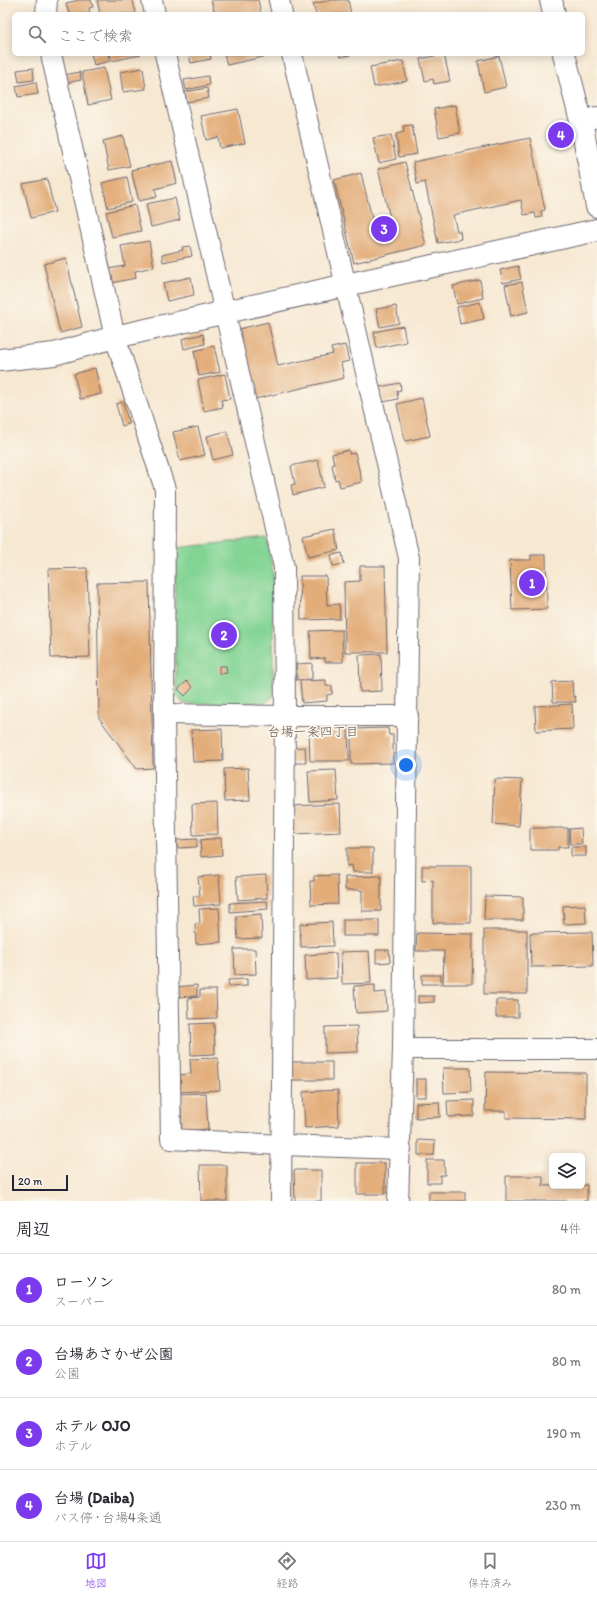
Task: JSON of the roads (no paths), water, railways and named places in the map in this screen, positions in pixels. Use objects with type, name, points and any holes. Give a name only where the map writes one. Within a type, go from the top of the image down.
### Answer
[{"type":"main road","points":[[551,0],[554,12]]},
{"type":"main road","points":[[565,56],[589,119],[597,206]]},
{"type":"main road","points":[[0,360],[54,354],[115,338],[346,285],[597,230]]},
{"type":"street","points":[[46,12],[47,0]]},
{"type":"street","points":[[152,0],[155,12]]},
{"type":"street","points":[[279,0],[282,12]]},
{"type":"street","points":[[51,56],[115,338],[164,489],[164,714],[171,1139],[282,1146],[400,1149]]},
{"type":"street","points":[[165,56],[284,567],[285,716],[281,1201]]},
{"type":"street","points":[[292,56],[409,558],[403,1049],[398,1201]]},
{"type":"street","points":[[164,714],[408,716]]},
{"type":"street","points":[[403,1049],[597,1049]]},
{"type":"place","name":"台場 (Daiba)","points":[[561,135]]},
{"type":"place","name":"ホテル OJO","points":[[384,229]]},
{"type":"place","name":"ローソン","points":[[532,583]]},
{"type":"place","name":"台場あさかぜ公園","points":[[224,635]]},
{"type":"district","name":"台場一条四丁目","points":[[313,731]]}]
